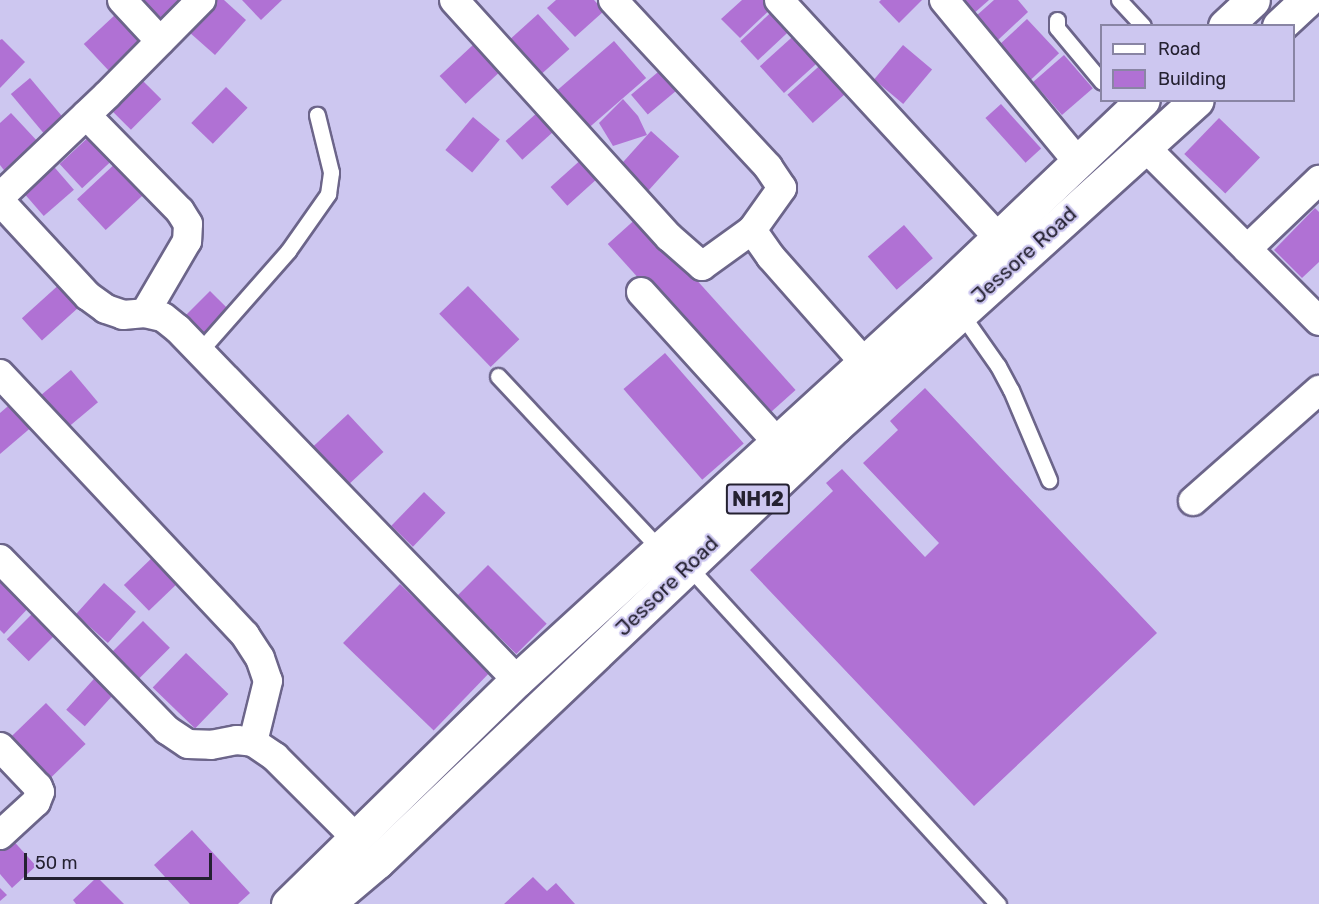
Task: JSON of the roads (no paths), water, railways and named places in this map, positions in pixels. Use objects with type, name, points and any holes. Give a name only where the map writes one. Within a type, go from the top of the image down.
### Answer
[{"type":"highway","points":[[1227,24],[1253,0]]},
{"type":"highway","points":[[1281,24],[1307,0]]},
{"type":"highway","name":"Jessore Road","points":[[328,904],[377,862],[688,566],[960,312],[1195,102]]},
{"type":"highway","name":"Jessore Road","points":[[288,904],[517,680],[1078,162],[1129,105]]},
{"type":"street","points":[[122,0],[160,41]]},
{"type":"street","points":[[201,0],[0,199],[88,296],[106,309],[123,315],[145,313],[163,317],[517,680]]},
{"type":"street","points":[[454,0],[669,237],[702,266],[752,230],[782,188],[768,167],[613,0]]},
{"type":"street","points":[[779,0],[998,237]]},
{"type":"street","points":[[944,0],[1078,162]]},
{"type":"street","points":[[86,115],[180,211],[188,224],[187,241],[145,313]]},
{"type":"street","points":[[1145,147],[1247,249],[1313,304]]},
{"type":"street","points":[[1247,249],[1319,180]]},
{"type":"street","points":[[752,230],[771,257],[863,361]]},
{"type":"street","points":[[641,292],[776,441]]},
{"type":"street","points":[[0,374],[245,635],[260,658],[268,681],[253,742]]},
{"type":"street","points":[[1193,501],[1319,390]]},
{"type":"street","points":[[0,559],[167,730],[188,744],[211,745],[237,740],[253,742],[275,757],[355,837]]},
{"type":"street","points":[[0,747],[38,787],[40,792],[36,802],[0,835]]},
{"type":"lane","points":[[1119,0],[1141,24]]},
{"type":"lane","points":[[1057,20],[1057,28],[1100,81]]},
{"type":"lane","points":[[199,352],[288,252],[328,194],[331,172],[317,115]]},
{"type":"lane","points":[[960,312],[998,366],[1011,390],[1049,480]]},
{"type":"lane","points":[[498,376],[660,549]]},
{"type":"lane","points":[[688,566],[998,904]]}]
